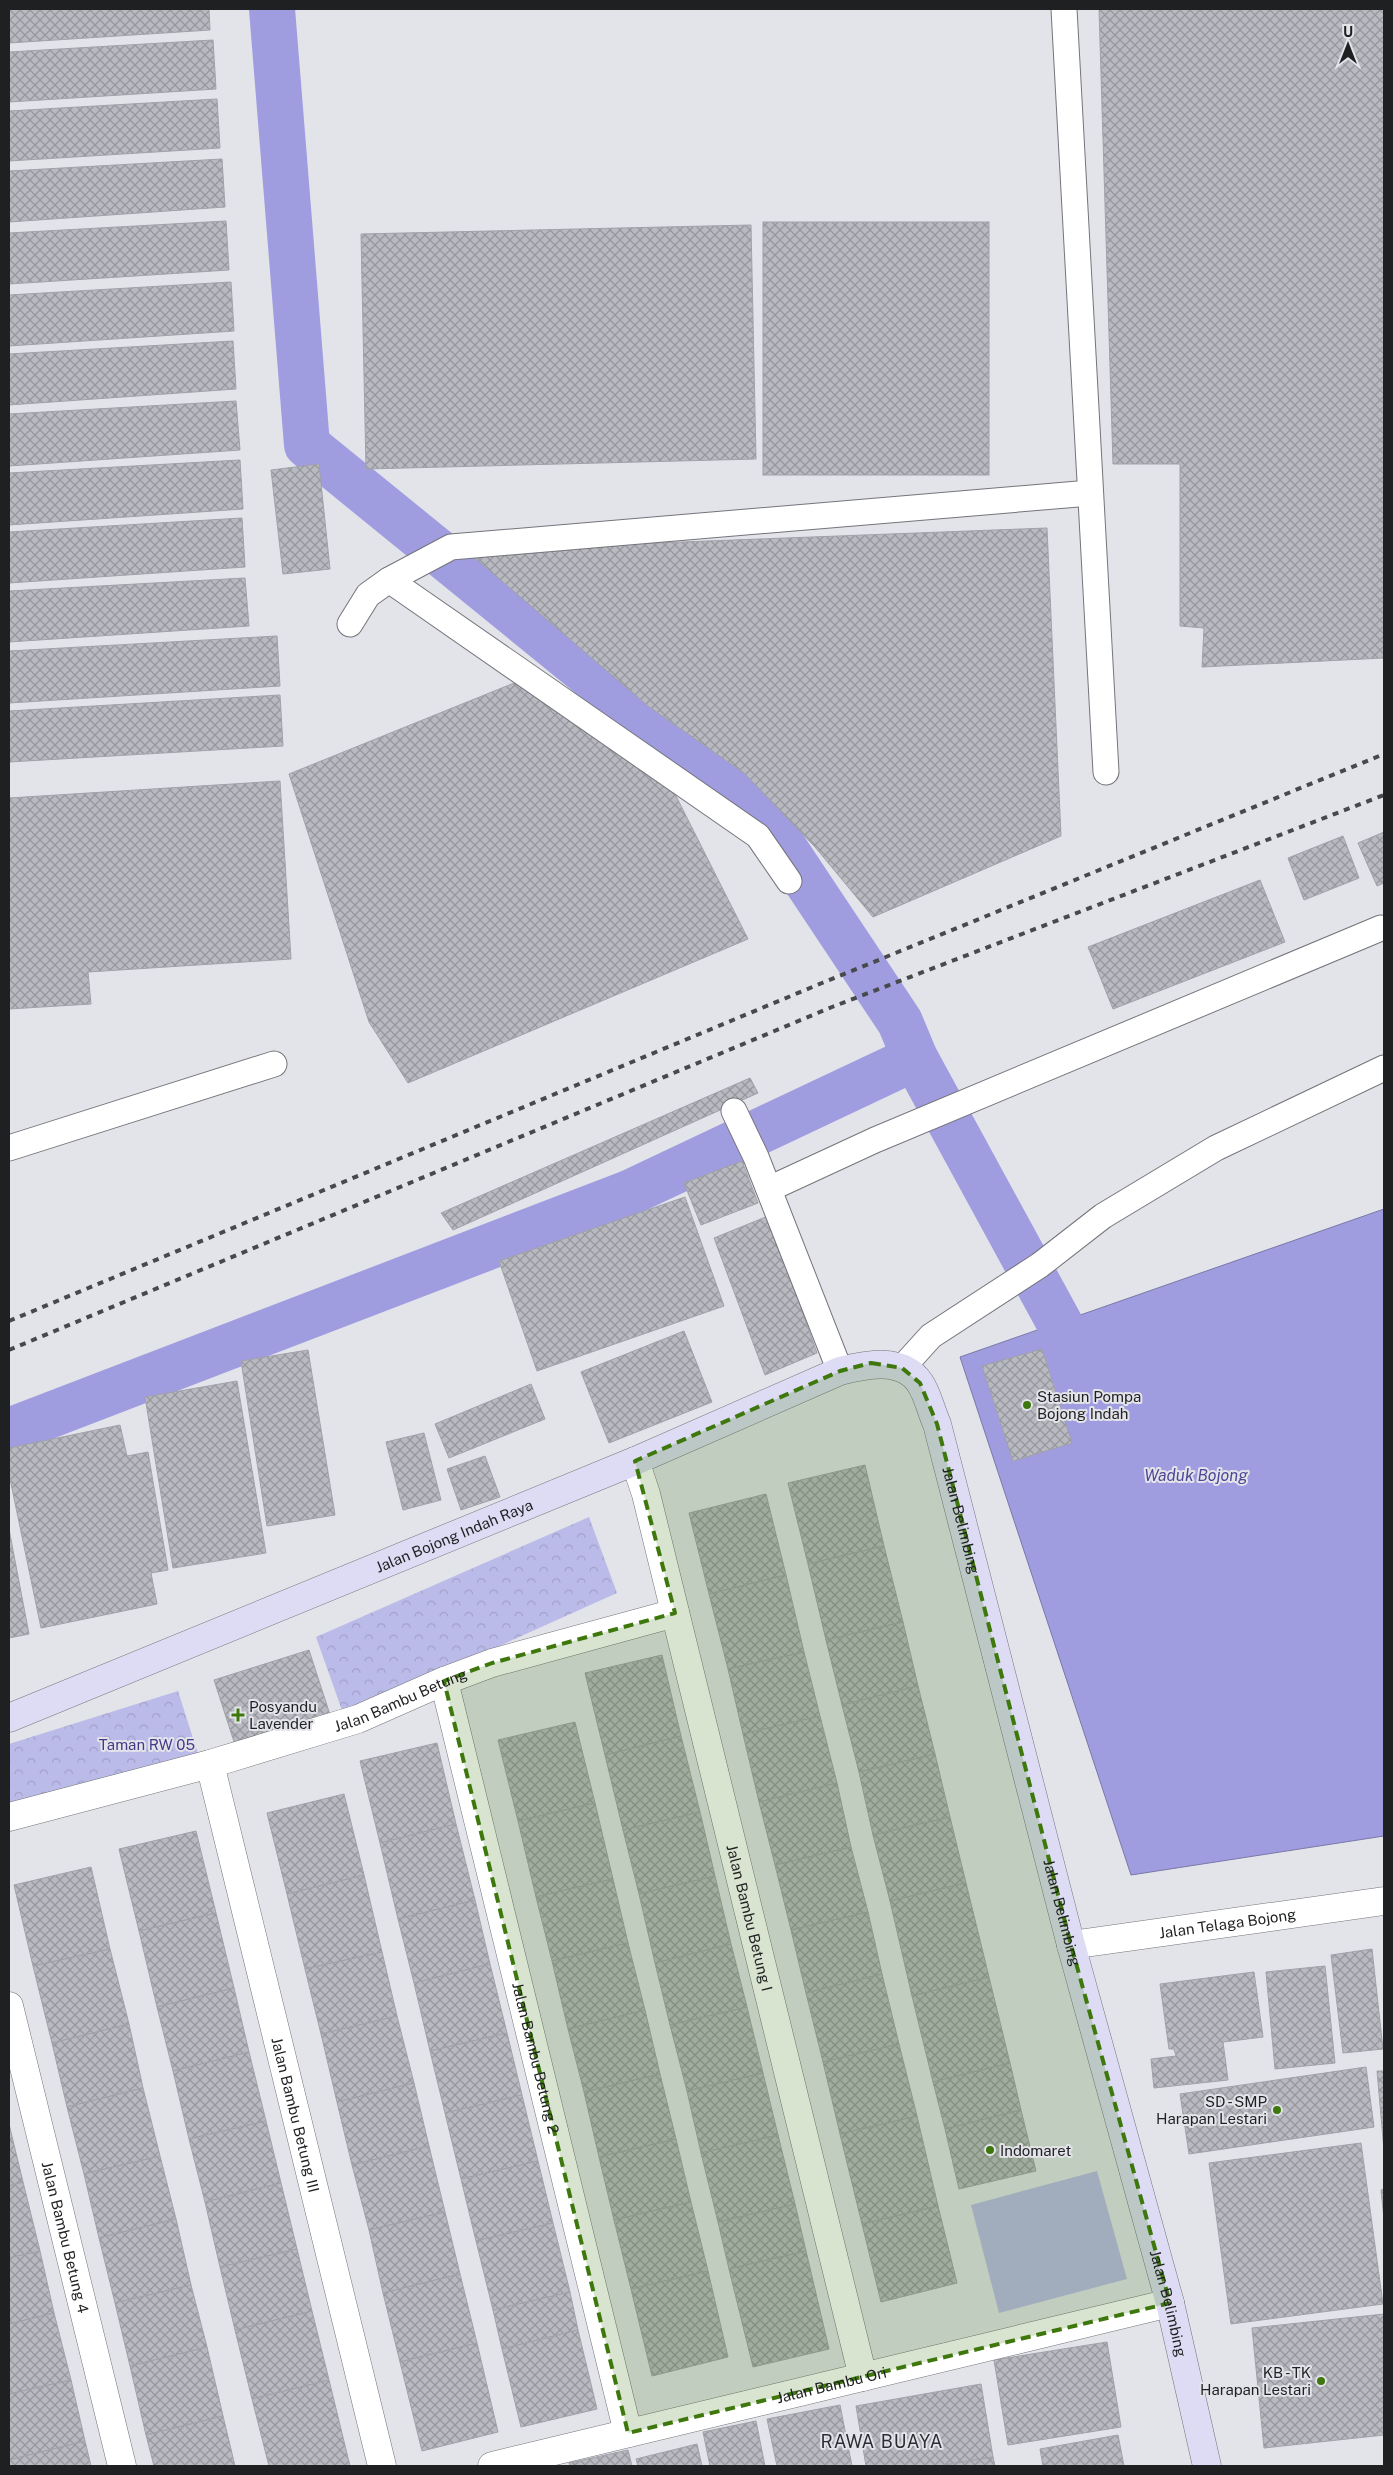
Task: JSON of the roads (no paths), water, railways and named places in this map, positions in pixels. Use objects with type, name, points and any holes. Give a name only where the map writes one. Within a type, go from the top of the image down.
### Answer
[{"type":"street","name":"Jalan Bojong Indah Raya","points":[[9,1718],[635,1460],[840,1371],[871,1364],[902,1368]]},
{"type":"street","name":"Jalan Belimbing","points":[[902,1368],[920,1383],[937,1424],[1071,1945],[1170,2303],[1207,2466]]},
{"type":"street","name":"Jalan Bambu Betung I","points":[[635,1460],[646,1494],[676,1614],[863,2377]]},
{"type":"street","name":"Jalan Bambu Betung","points":[[9,1817],[210,1764],[358,1719],[444,1681],[492,1664],[676,1614]]},
{"type":"street","name":"Jalan Bambu Betung 2","points":[[444,1681],[628,2433]]},
{"type":"street","name":"Jalan Bambu Betung III","points":[[210,1764],[382,2466]]},
{"type":"street","name":"Jalan Telaga Bojong","points":[[1071,1945],[1384,1901]]},
{"type":"street","name":"Jalan Bambu Betung 4","points":[[9,2006],[122,2466]]},
{"type":"street","name":"Jalan Bambu Ori","points":[[492,2466],[1170,2303]]},
{"type":"lane","points":[[1064,9],[1106,772]]},
{"type":"lane","points":[[350,624],[368,594],[399,575],[451,548],[1090,493]]},
{"type":"lane","points":[[399,575],[758,836],[789,881]]},
{"type":"lane","points":[[769,1188],[875,1140],[1381,928]]},
{"type":"lane","points":[[9,1148],[274,1064]]},
{"type":"lane","points":[[902,1368],[931,1336],[1040,1265],[1103,1216],[1216,1148],[1384,1068]]},
{"type":"lane","points":[[737,1116],[769,1188],[840,1371]]},
{"type":"water","name":"Waduk Bojong","points":[[1384,1209],[1384,1836],[1131,1875],[960,1357]]},
{"type":"waterway","points":[[272,9],[307,445],[763,816],[900,1022],[915,1058],[1060,1324]]},
{"type":"waterway","points":[[9,1431],[629,1193],[915,1058]]},
{"type":"railway","points":[[9,1321],[822,983],[1384,754]]},
{"type":"railway","points":[[9,1350],[832,1007],[1384,795]]},
{"type":"place","name":"Stasiun Pompa Bojong Indah","points":[[1027,1405]]},
{"type":"place","name":"Posyandu Lavender","points":[[238,1715]]},
{"type":"place","name":"SD - SMP Harapan Lestari","points":[[1277,2110]]},
{"type":"place","name":"Indomaret","points":[[990,2150]]},
{"type":"place","name":"KB - TK Harapan Lestari","points":[[1321,2381]]},
{"type":"district","name":"RAWA BUAYA","points":[[882,2441]]},
{"type":"park label","name":"Taman RW 05","points":[[147,1744]]}]
